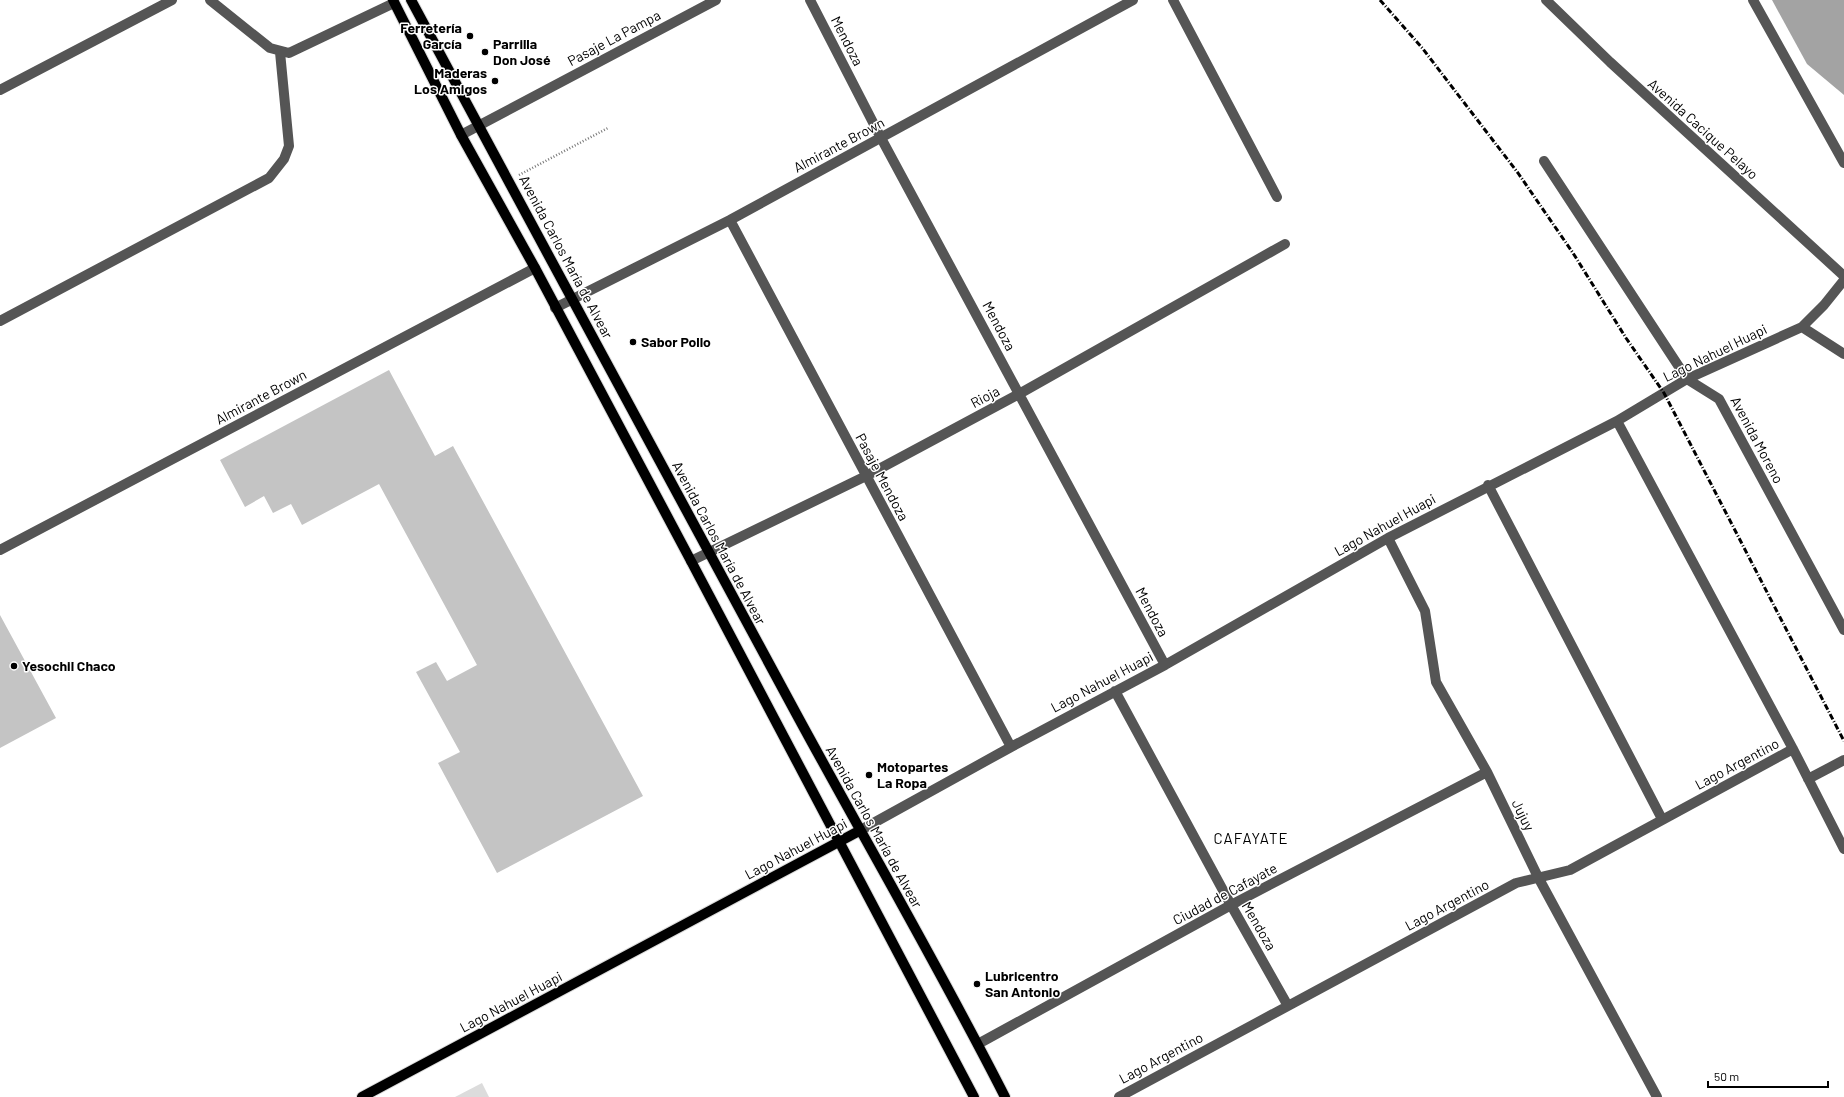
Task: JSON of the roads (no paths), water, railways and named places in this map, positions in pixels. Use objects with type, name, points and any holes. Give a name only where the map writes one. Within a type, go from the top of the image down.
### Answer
[{"type":"main road","name":"Avenida Carlos María de Alvear","points":[[411,0],[708,552],[978,1044],[1005,1097]]},
{"type":"main road","points":[[393,1],[462,135],[535,268],[691,561],[838,842],[974,1097]]},
{"type":"main road","name":"Lago Nahuel Huapi","points":[[362,1097],[860,831]]},
{"type":"street","points":[[0,90],[172,0]]},
{"type":"street","points":[[210,0],[270,48],[280,52],[289,53],[393,1]]},
{"type":"street","name":"Pasaje La Pampa","points":[[462,135],[716,0]]},
{"type":"street","name":"Mendoza","points":[[810,0],[881,138],[1165,665]]},
{"type":"street","name":"Almirante Brown","points":[[555,308],[730,220],[1133,0]]},
{"type":"street","points":[[1173,0],[1277,197]]},
{"type":"street","name":"Avenida Cacique Pelayo","points":[[1546,0],[1610,62],[1844,276]]},
{"type":"street","points":[[1753,0],[1844,163]]},
{"type":"street","points":[[0,321],[268,178],[284,159],[289,146],[280,52]]},
{"type":"street","name":"Avenida Moreno","points":[[1544,161],[1687,379],[1719,399],[1844,630]]},
{"type":"street","name":"Pasaje Mendoza","points":[[730,220],[1011,747]]},
{"type":"street","name":"Rioja","points":[[691,561],[866,476],[1019,394],[1285,244]]},
{"type":"street","name":"Almirante Brown","points":[[0,550],[535,268]]},
{"type":"street","name":"Lago Nahuel Huapi","points":[[860,831],[1011,747],[1165,665],[1388,538],[1617,421],[1687,379],[1802,327],[1824,305],[1844,280]]},
{"type":"street","points":[[1802,327],[1844,354]]},
{"type":"street","points":[[1617,421],[1793,750],[1844,849]]},
{"type":"street","points":[[1488,486],[1662,819]]},
{"type":"street","name":"Jujuy","points":[[1388,538],[1425,611],[1436,682],[1487,772],[1538,877],[1658,1097]]},
{"type":"street","name":"Mendoza","points":[[1115,691],[1231,905],[1288,1006]]},
{"type":"street","name":"Lago Argentino","points":[[1119,1097],[1516,883],[1570,870],[1662,819],[1793,750]]},
{"type":"street","points":[[1808,779],[1844,760]]},
{"type":"street","name":"Ciudad de Cafayate","points":[[978,1044],[1231,905],[1487,772]]},
{"type":"railway","points":[[1380,0],[1423,49],[1518,173],[1573,253],[1626,338],[1664,393],[1844,741]]},
{"type":"place","name":"Ferretería García","points":[[470,36]]},
{"type":"place","name":"Parrilla Don José","points":[[485,52]]},
{"type":"place","name":"Maderas Los Amigos","points":[[495,81]]},
{"type":"place","name":"Sabor Pollo","points":[[633,342]]},
{"type":"place","name":"Yesochil Chaco","points":[[14,666]]},
{"type":"place","name":"Motopartes La Ropa","points":[[869,775]]},
{"type":"place","name":"Lubricentro San Antonio","points":[[977,984]]},
{"type":"district","name":"CAFAYATE","points":[[1251,839]]}]
